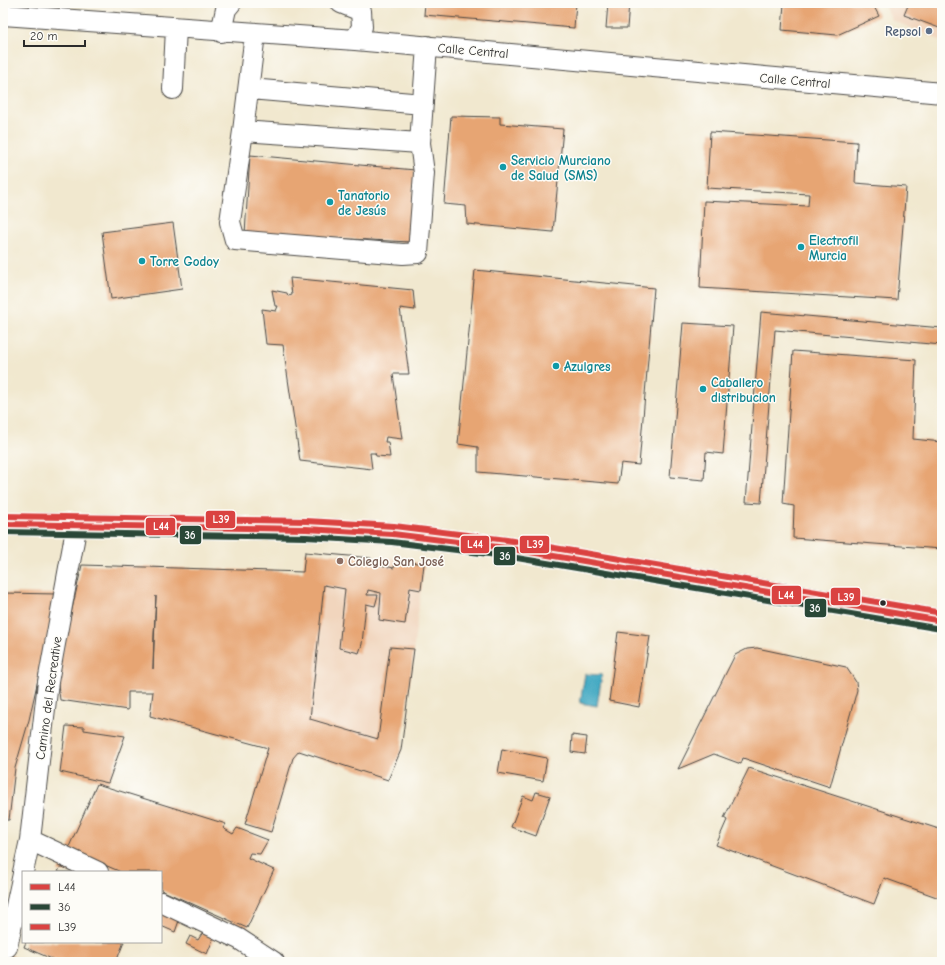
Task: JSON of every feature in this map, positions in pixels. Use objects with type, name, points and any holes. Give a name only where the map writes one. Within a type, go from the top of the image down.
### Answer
[{"type":"main road","points":[[3,524],[77,524],[306,529],[393,534],[506,548],[940,620]]},
{"type":"street","points":[[221,32],[226,9],[231,3]]},
{"type":"street","points":[[341,3],[364,7],[362,27],[355,40]]},
{"type":"street","name":"Calle Central","points":[[3,15],[221,32],[355,40],[942,93]]},
{"type":"street","points":[[173,89],[176,28]]},
{"type":"street","points":[[256,34],[250,89],[230,222],[235,240],[403,254],[418,253],[424,173],[420,144],[427,46]]},
{"type":"street","points":[[250,89],[423,104]]},
{"type":"street","points":[[243,131],[420,144]]},
{"type":"street","name":"Camino del Recreative","points":[[23,871],[30,840],[48,682],[77,524]]},
{"type":"street","points":[[30,840],[96,871]]},
{"type":"street","name":"Camino del Recreative","points":[[7,947],[22,878]]},
{"type":"street","points":[[162,902],[239,939],[274,962]]},
{"type":"shaded area","name":"Repsol","points":[[884,3],[942,3],[942,41],[892,20]]},
{"type":"shaded area","points":[[305,552],[371,558],[387,557],[424,564],[401,750],[388,780],[276,743],[296,696]]},
{"type":"water","points":[[585,674],[602,675],[597,706],[580,703]]},
{"type":"building","points":[[425,3],[576,3],[574,28],[424,15]]},
{"type":"building","points":[[608,3],[629,3],[627,28],[606,28]]},
{"type":"building","points":[[784,3],[872,3],[879,16],[837,35],[782,30]]},
{"type":"building","points":[[909,3],[930,3],[942,8],[942,29],[904,15]]},
{"type":"building","name":"Servicio Murciano de Salud (SMS)","points":[[451,116],[500,117],[500,124],[563,129],[553,232],[467,224],[466,206],[444,204]]},
{"type":"building","name":"Electrofil Murcia","points":[[710,132],[857,142],[855,183],[906,187],[897,300],[700,288],[704,201],[808,206],[809,194],[707,188]]},
{"type":"building","name":"Tanatorio de Jesús","points":[[250,155],[415,170],[411,242],[245,234]]},
{"type":"building","name":"Torre Godoy","points":[[173,223],[182,289],[111,299],[102,232]]},
{"type":"building","name":"Azulgres","points":[[475,270],[654,288],[639,465],[621,463],[618,484],[478,472],[478,447],[458,444]]},
{"type":"building","points":[[290,278],[413,290],[415,310],[400,308],[409,374],[393,374],[402,439],[386,437],[385,442],[388,442],[390,457],[376,456],[375,453],[370,453],[372,469],[300,461],[283,345],[266,344],[262,309],[276,311],[278,306],[275,306],[272,290],[287,293],[288,296],[292,295]]},
{"type":"building","points":[[761,312],[942,328],[942,345],[775,330],[761,503],[746,502]]},
{"type":"building","name":"Caballero distribucion","points":[[683,323],[733,326],[723,454],[706,452],[704,480],[670,477]]},
{"type":"building","points":[[793,351],[916,360],[913,439],[942,442],[942,549],[793,538],[794,506],[783,504]]},
{"type":"building","points":[[305,552],[371,558],[370,563],[394,568],[396,560],[424,564],[421,590],[410,588],[405,624],[379,620],[381,593],[368,590],[367,595],[378,595],[375,606],[366,604],[362,644],[359,653],[339,648],[345,589],[324,585],[310,719],[378,739],[390,647],[414,649],[401,750],[388,780],[299,751],[293,758],[271,832],[245,824],[268,748],[150,716],[153,692],[128,692],[128,710],[60,700],[57,676],[82,565],[303,572]],"holes":[[[156,596],[153,669],[154,634]]]},
{"type":"building","points":[[3,593],[57,594],[29,720],[15,768],[9,820],[3,820]]},
{"type":"building","points":[[618,632],[650,636],[639,707],[609,701]]},
{"type":"building","points":[[757,648],[846,667],[856,682],[857,690],[830,787],[743,758],[741,764],[714,754],[678,769],[735,655],[747,649]]},
{"type":"building","points":[[66,726],[84,727],[84,730],[125,736],[108,783],[60,772]]},
{"type":"building","points":[[572,735],[587,737],[585,754],[571,752]]},
{"type":"building","points":[[502,749],[547,758],[543,781],[498,773]]},
{"type":"building","points":[[749,768],[942,830],[942,899],[884,878],[874,904],[716,845],[727,820],[724,818]]},
{"type":"building","points":[[97,784],[226,824],[223,828],[233,834],[237,828],[268,840],[260,854],[250,853],[248,858],[274,870],[247,928],[162,890],[162,871],[119,871],[68,849]]},
{"type":"building","points":[[536,792],[550,796],[536,836],[511,827],[523,796],[533,800]]},
{"type":"building","points":[[63,861],[86,871],[58,871]]},
{"type":"building","points":[[162,906],[181,915],[175,932],[162,926]]},
{"type":"building","points":[[203,932],[214,937],[207,954],[186,944],[190,936],[198,940]]},
{"type":"building","points":[[26,943],[124,943],[116,962],[59,962],[24,947]]},
{"type":"building","points":[[3,952],[26,962],[3,962]]},
{"type":"transit line","name":"L39","points":[[3,516],[306,521],[394,526],[507,540],[942,613]]},
{"type":"transit line","name":"L44","points":[[3,524],[306,529],[393,534],[506,548],[942,621]]},
{"type":"transit line","name":"36","points":[[3,532],[306,537],[392,542],[505,556],[941,629]]},
{"type":"place","name":"Repsol","points":[[929,31]]},
{"type":"place","name":"Servicio Murciano de Salud (SMS)","points":[[503,167]]},
{"type":"place","name":"Tanatorio de Jesús","points":[[330,202]]},
{"type":"place","name":"Electrofil Murcia","points":[[801,247]]},
{"type":"place","name":"Torre Godoy","points":[[142,261]]},
{"type":"place","name":"Azulgres","points":[[556,366]]},
{"type":"place","name":"Caballero distribucion","points":[[703,389]]},
{"type":"place","name":"Colegio San José","points":[[340,561]]}]
